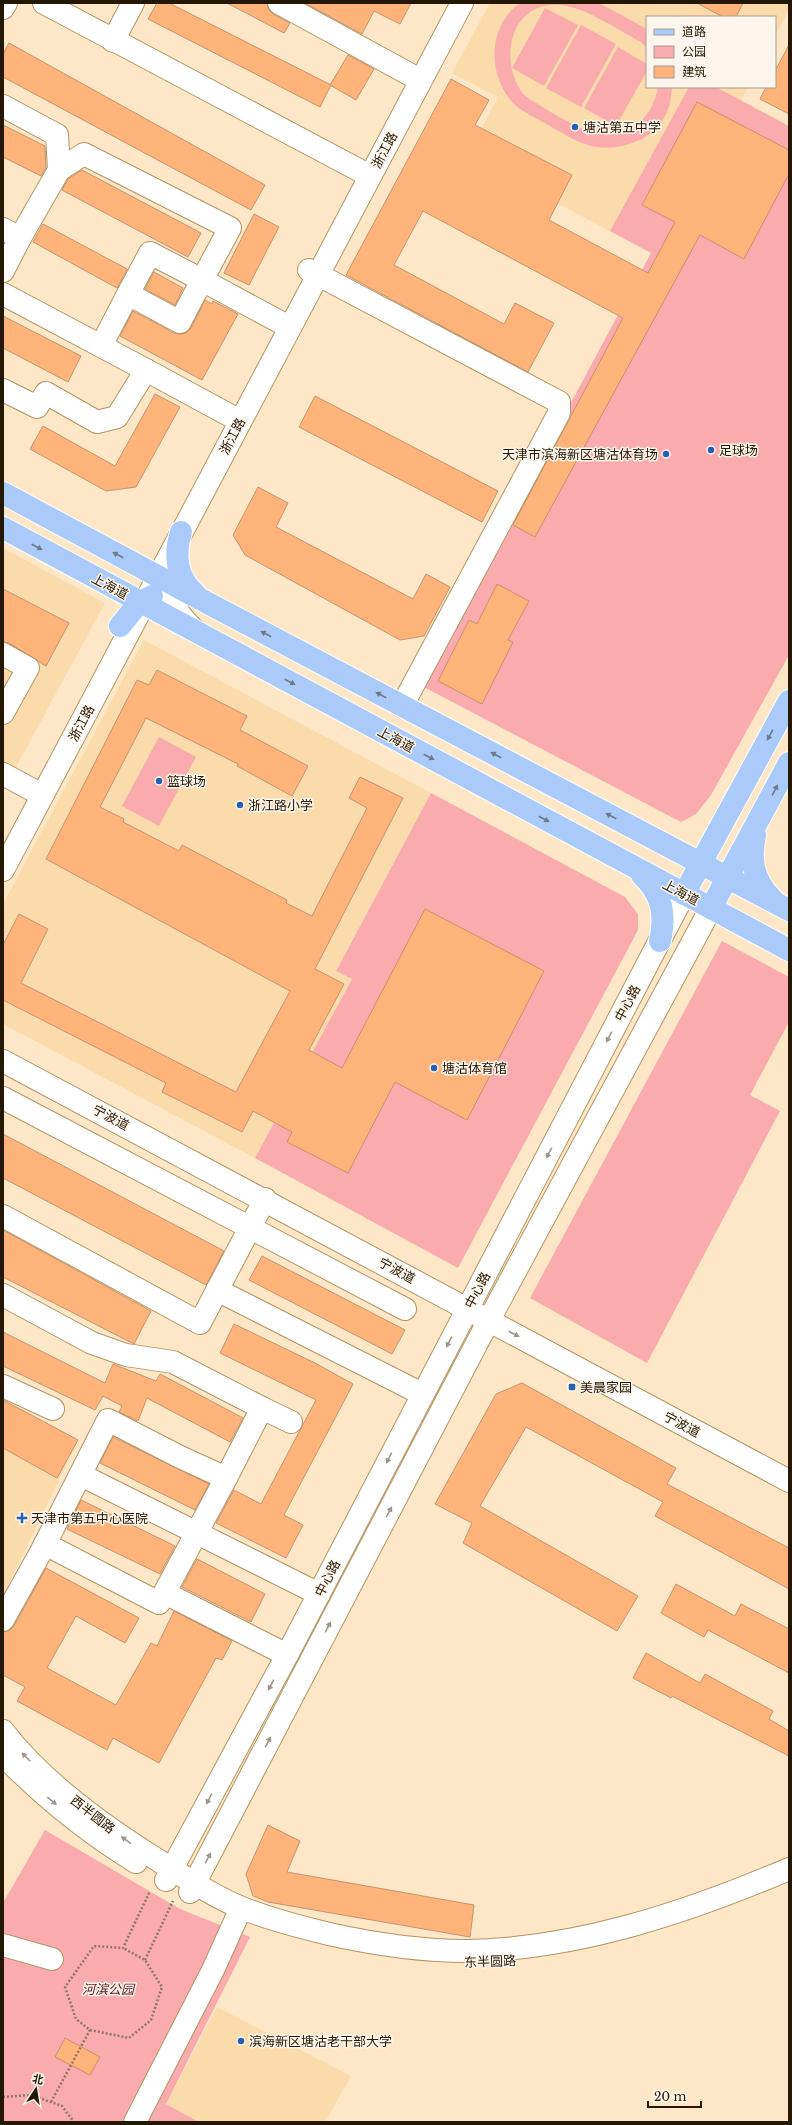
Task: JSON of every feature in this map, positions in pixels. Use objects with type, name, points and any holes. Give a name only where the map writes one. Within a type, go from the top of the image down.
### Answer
[{"type":"main road","name":"上海道","points":[[3,493],[152,588],[194,630],[789,950]]},
{"type":"main road","name":"上海道","points":[[3,528],[111,586],[152,588],[202,600],[784,908]]},
{"type":"main road","points":[[177,531],[178,567],[187,585],[202,600]]},
{"type":"main road","points":[[111,586],[124,602],[124,611],[120,626]]},
{"type":"main road","name":"中心路","points":[[711,908],[714,871],[733,804],[789,701]]},
{"type":"main road","name":"中心路","points":[[684,894],[714,871],[760,816],[789,763]]},
{"type":"main road","points":[[645,834],[675,842],[694,842],[708,834],[733,804]]},
{"type":"main road","points":[[760,816],[752,854],[754,870],[765,890],[784,908]]},
{"type":"main road","points":[[628,864],[666,872],[714,871],[731,902],[738,911],[766,937]]},
{"type":"main road","points":[[628,864],[648,881],[658,895],[664,920],[660,941]]},
{"type":"street","points":[[3,8],[6,3]]},
{"type":"street","points":[[44,3],[365,174]]},
{"type":"street","points":[[113,41],[133,3]]},
{"type":"street","points":[[279,3],[416,78]]},
{"type":"street","name":"浙江路","points":[[3,846],[38,792],[152,588],[177,531],[416,78],[458,3]]},
{"type":"street","points":[[3,106],[57,135],[59,170]]},
{"type":"street","points":[[3,271],[12,233],[59,170],[84,154],[230,228],[180,322],[128,294]]},
{"type":"street","points":[[101,346],[150,253],[285,325]]},
{"type":"street","points":[[313,272],[559,402],[559,413],[402,706]]},
{"type":"street","points":[[3,294],[236,419]]},
{"type":"street","points":[[3,390],[37,407],[46,393],[97,422],[117,417],[146,370]]},
{"type":"street","name":"浙江路","points":[[3,870],[38,792],[120,626],[152,588]]},
{"type":"street","points":[[3,654],[28,668],[3,713]]},
{"type":"street","points":[[3,774],[38,792]]},
{"type":"street","name":"中心路","points":[[177,1881],[287,1655],[684,894]]},
{"type":"street","name":"中心路","points":[[177,1881],[492,1314],[711,908]]},
{"type":"street","name":"宁波道","points":[[3,1046],[471,1302],[789,1481]]},
{"type":"street","name":"宁波道","points":[[3,1061],[265,1199],[471,1302]]},
{"type":"street","points":[[3,1098],[404,1309]]},
{"type":"street","points":[[3,1216],[200,1323],[265,1199]]},
{"type":"street","points":[[218,1290],[422,1394]]},
{"type":"street","points":[[3,1295],[92,1343],[126,1355],[173,1362],[291,1422]]},
{"type":"street","name":"宁波道","points":[[492,1314],[789,1467]]},
{"type":"street","points":[[3,1386],[53,1409]]},
{"type":"street","points":[[45,1544],[160,1603],[262,1408]]},
{"type":"street","points":[[3,1620],[45,1544],[108,1420],[180,1457],[226,1478]]},
{"type":"street","points":[[81,1475],[319,1594]]},
{"type":"street","points":[[165,1593],[287,1655]]},
{"type":"street","name":"西半圆路","points":[[5,1746],[129,1841],[177,1881]]},
{"type":"street","name":"东半圆路","points":[[239,1912],[363,1941],[415,1948],[466,1951],[516,1948],[590,1936],[692,1908],[789,1869]]},
{"type":"street","name":"东半圆路","points":[[177,1881],[239,1912],[298,1937],[382,1955],[421,1960],[472,1963],[522,1960],[594,1948],[690,1922],[789,1883]]},
{"type":"street","points":[[135,2122],[213,1970],[239,1912]]},
{"type":"street","points":[[3,1945],[52,1959]]},
{"type":"path","points":[[123,1948],[177,1881]]},
{"type":"path","points":[[145,1960],[177,1881]]},
{"type":"path","points":[[94,1946],[123,1948],[145,1960],[162,1987],[151,2020],[129,2038],[90,2030],[76,2019],[66,1987],[94,1946]]},
{"type":"path","points":[[50,2102],[90,2030]]},
{"type":"path","points":[[3,2097],[31,2095],[62,2106],[74,2122]]},
{"type":"shaded area","name":"塘沽第五中学","points":[[490,3],[789,3],[789,10],[776,34],[776,16],[646,16],[646,88],[688,88],[610,231],[467,156],[498,97],[452,73]]},
{"type":"shaded area","points":[[718,88],[747,88],[740,101]]},
{"type":"shaded area","points":[[3,548],[105,603],[3,791]]},
{"type":"shaded area","points":[[144,640],[431,793],[336,970],[352,979],[255,1158],[3,1024],[3,904]]},
{"type":"shaded area","name":"天津市第五中心医院","points":[[3,1399],[78,1440],[3,1596]]},
{"type":"shaded area","name":"滨海新区塘沽老干部大学","points":[[217,2007],[351,2076],[325,2122],[199,2122],[166,2104]]},
{"type":"green space","points":[[520,3],[599,3],[646,28],[646,47],[641,42],[581,10],[561,5],[544,6],[530,12],[520,22],[513,35],[510,50],[511,66],[516,81],[524,95],[537,104],[585,130],[604,134],[615,134],[626,131],[635,126],[650,110],[658,88],[672,88],[668,109],[659,125],[642,139],[632,143],[610,148],[599,147],[588,145],[573,139],[524,112],[512,102],[504,90],[498,78],[495,64],[497,37],[502,24],[509,13]]},
{"type":"green space","points":[[545,8],[578,25],[544,86],[512,68]]},
{"type":"green space","points":[[581,25],[616,44],[581,107],[546,88]]},
{"type":"green space","points":[[618,47],[646,63],[646,73],[616,126],[584,108]]},
{"type":"green space","name":"天津市滨海新区塘沽体育场","points":[[688,88],[718,88],[789,126],[789,655],[711,795],[696,814],[681,822],[420,685],[651,253],[610,231]]},
{"type":"green space","name":"篮球场","points":[[159,737],[196,757],[159,826],[122,806]]},
{"type":"green space","name":"塘沽体育馆","points":[[431,793],[625,897],[638,914],[638,930],[458,1268],[255,1158],[352,979],[336,971]]},
{"type":"green space","points":[[722,941],[789,977],[789,1022],[750,1095],[780,1111],[647,1363],[530,1298]]},
{"type":"green space","name":"河滨公园","points":[[45,1830],[180,1909],[250,1937],[166,2104],[199,2122],[3,2122],[3,1903]]},
{"type":"building","points":[[157,3],[169,3],[331,85],[320,107],[148,19]]},
{"type":"building","points":[[227,3],[267,3],[268,9],[273,14],[290,23],[284,33]]},
{"type":"building","points":[[305,3],[411,3],[400,24],[374,11],[362,34]]},
{"type":"building","points":[[697,3],[743,3],[736,16],[721,16]]},
{"type":"building","points":[[9,43],[265,185],[251,210],[3,77],[3,54]]},
{"type":"building","points":[[789,45],[789,114],[760,99],[766,88],[776,88],[776,69]]},
{"type":"building","points":[[348,55],[374,69],[356,100],[330,85]]},
{"type":"building","points":[[451,79],[489,100],[475,125],[572,175],[549,220],[648,273],[675,222],[642,205],[697,102],[789,150],[789,174],[744,259],[700,235],[535,537],[513,525],[623,318],[423,211],[394,265],[504,324],[515,303],[554,323],[528,372],[346,275]]},
{"type":"building","points":[[3,125],[45,146],[46,167],[41,176],[3,157]]},
{"type":"building","points":[[82,170],[201,233],[188,257],[62,190],[68,179]]},
{"type":"building","points":[[254,214],[279,227],[249,285],[224,273]]},
{"type":"building","points":[[43,224],[127,269],[117,288],[33,242]]},
{"type":"building","points":[[154,272],[183,288],[175,305],[145,289]]},
{"type":"building","points":[[205,300],[212,304],[213,301],[238,314],[202,380],[120,336],[133,311],[174,333],[186,333],[191,328]]},
{"type":"building","points":[[3,316],[81,356],[68,382],[3,348]]},
{"type":"building","points":[[155,394],[180,407],[136,487],[106,491],[30,449],[43,426],[115,466]]},
{"type":"building","points":[[315,396],[498,491],[482,522],[299,427]]},
{"type":"building","points":[[258,487],[288,503],[276,527],[413,599],[426,574],[450,587],[424,636],[400,640],[245,555],[233,535]]},
{"type":"building","points":[[497,584],[529,601],[508,640],[513,642],[482,704],[438,681],[469,620],[477,624]]},
{"type":"building","points":[[3,589],[69,623],[46,666],[9,643],[3,642]]},
{"type":"building","points":[[157,670],[247,716],[240,730],[308,766],[292,796],[237,766],[238,764],[146,718],[100,807],[124,819],[123,822],[179,851],[182,845],[287,900],[286,903],[312,916],[367,808],[349,798],[360,777],[403,798],[315,969],[344,984],[309,1050],[342,1068],[425,909],[544,971],[467,1120],[395,1082],[348,1173],[287,1142],[292,1132],[253,1111],[242,1132],[162,1092],[166,1083],[3,1000],[3,945],[19,914],[48,929],[21,983],[236,1092],[290,991],[46,859],[137,680],[149,685]]},
{"type":"building","points":[[3,1134],[224,1251],[206,1285],[3,1178]]},
{"type":"building","points":[[3,1230],[151,1311],[134,1344],[3,1277]]},
{"type":"building","points":[[262,1256],[405,1330],[392,1354],[249,1280]]},
{"type":"building","points":[[234,1324],[315,1363],[353,1384],[284,1515],[303,1525],[286,1558],[216,1523],[234,1490],[261,1504],[316,1400],[220,1353]]},
{"type":"building","points":[[3,1332],[105,1383],[113,1364],[156,1381],[160,1374],[243,1418],[230,1442],[147,1398],[138,1421],[119,1412],[122,1406],[103,1396],[95,1410],[3,1366]]},
{"type":"building","points":[[522,1383],[676,1468],[667,1484],[789,1548],[789,1589],[655,1516],[663,1502],[526,1427],[480,1506],[638,1596],[617,1631],[463,1543],[472,1523],[435,1504],[496,1394]]},
{"type":"building","points":[[3,1400],[78,1440],[57,1478],[3,1448]]},
{"type":"building","points":[[113,1437],[209,1484],[195,1510],[100,1463]]},
{"type":"building","points":[[81,1500],[175,1546],[160,1574],[67,1529]]},
{"type":"building","points":[[197,1559],[265,1594],[251,1622],[182,1587]]},
{"type":"building","points":[[46,1568],[139,1618],[125,1643],[76,1616],[47,1668],[116,1705],[151,1643],[157,1646],[174,1611],[232,1641],[222,1660],[216,1658],[159,1763],[113,1738],[107,1750],[17,1701],[25,1687],[3,1675],[3,1632],[9,1631],[14,1626]]},
{"type":"building","points":[[676,1584],[735,1616],[741,1604],[789,1629],[789,1673],[708,1630],[704,1637],[661,1613]]},
{"type":"building","points":[[646,1653],[700,1683],[705,1674],[773,1711],[769,1719],[789,1731],[789,1756],[672,1696],[671,1698],[633,1678]]},
{"type":"building","points":[[268,1825],[300,1841],[287,1872],[474,1905],[470,1937],[268,1902],[253,1896],[246,1874]]},
{"type":"building","points":[[65,2038],[100,2057],[90,2075],[55,2057]]},
{"type":"place","name":"塘沽第五中学","points":[[575,127]]},
{"type":"place","name":"足球场","points":[[711,450]]},
{"type":"place","name":"天津市滨海新区塘沽体育场","points":[[666,454]]},
{"type":"place","name":"篮球场","points":[[159,781]]},
{"type":"place","name":"浙江路小学","points":[[240,805]]},
{"type":"place","name":"塘沽体育馆","points":[[434,1068]]},
{"type":"place","name":"美晨家园","points":[[572,1387]]},
{"type":"place","name":"天津市第五中心医院","points":[[22,1518]]},
{"type":"place","name":"滨海新区塘沽老干部大学","points":[[241,2041]]}]
